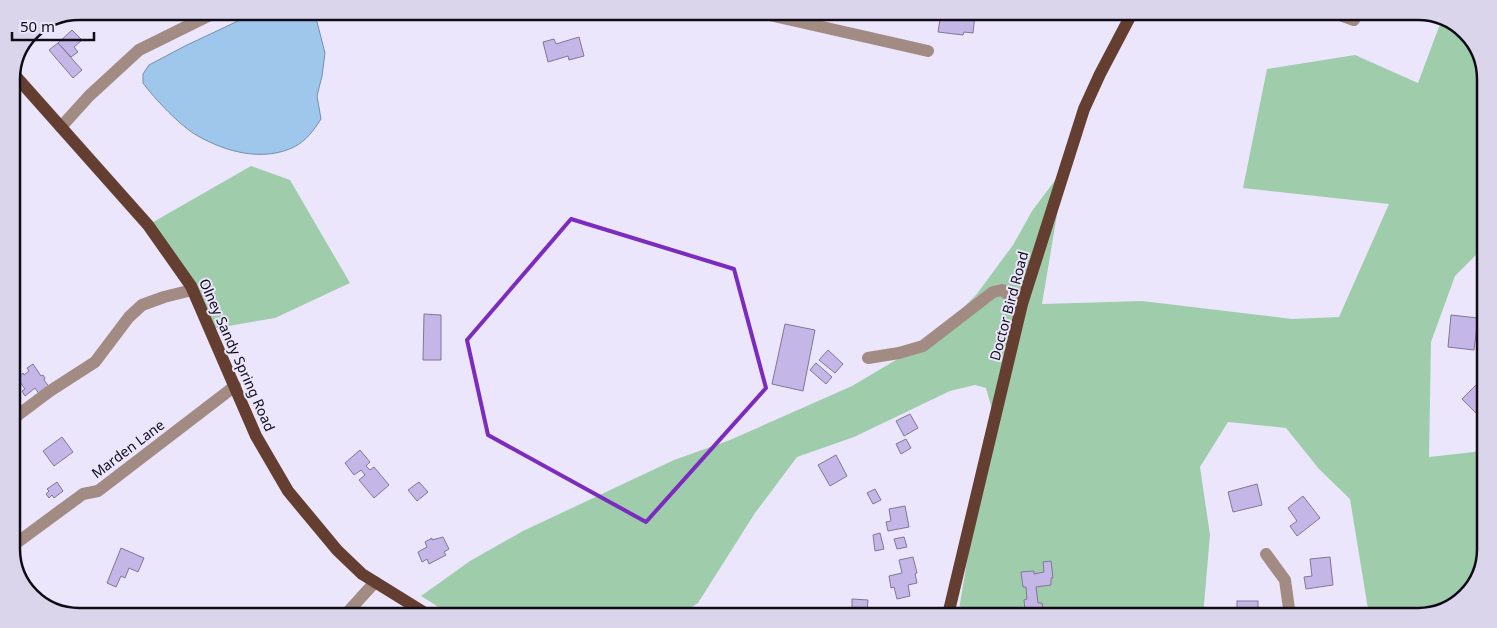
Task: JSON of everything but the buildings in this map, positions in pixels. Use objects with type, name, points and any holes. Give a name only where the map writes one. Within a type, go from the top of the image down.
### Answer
[{"type":"main road","name":"Doctor Bird Road","points":[[950,608],[1022,304],[1084,109],[1128,20]]},
{"type":"main road","name":"Olney Sandy Spring Road","points":[[20,81],[148,225],[192,290],[256,436],[288,491],[337,550],[362,574],[417,608]]},
{"type":"street","points":[[61,127],[89,96],[139,50],[200,20]]},
{"type":"street","points":[[791,20],[928,51]]},
{"type":"street","points":[[20,414],[50,391],[95,362],[129,317],[142,305],[192,290]]},
{"type":"street","points":[[868,358],[900,353],[922,346],[993,292],[1002,290],[1022,304]]},
{"type":"street","name":"Marden Lane","points":[[20,540],[83,494],[98,491],[235,386]]},
{"type":"street","points":[[1266,554],[1285,580],[1289,608]]},
{"type":"street","points":[[351,608],[374,582]]},
{"type":"highlighted area","points":[[571,219],[734,269],[766,388],[646,522],[488,435],[467,340]]},
{"type":"green space","points":[[1441,24],[1454,32],[1467,46],[1476,67],[1477,254],[1455,276],[1431,342],[1429,457],[1477,451],[1477,549],[1473,572],[1467,582],[1457,593],[1441,604],[1418,608],[1368,608],[1350,499],[1319,469],[1286,428],[1228,422],[1200,467],[1210,535],[1204,608],[959,608],[984,461],[995,420],[986,388],[975,385],[950,391],[854,437],[797,457],[755,513],[698,603],[690,608],[440,608],[421,596],[470,561],[523,531],[674,460],[730,440],[852,386],[933,338],[976,295],[1013,245],[1032,211],[1065,167],[1042,304],[1142,301],[1292,319],[1339,317],[1389,204],[1243,188],[1267,69],[1355,55],[1418,83]]},
{"type":"green space","points":[[251,166],[290,180],[350,283],[275,318],[211,329],[148,225]]},
{"type":"water","points":[[240,20],[316,20],[325,53],[317,96],[321,119],[309,135],[298,145],[270,154],[245,153],[220,147],[209,142],[191,132],[168,112],[143,83],[143,74],[149,65]]}]
